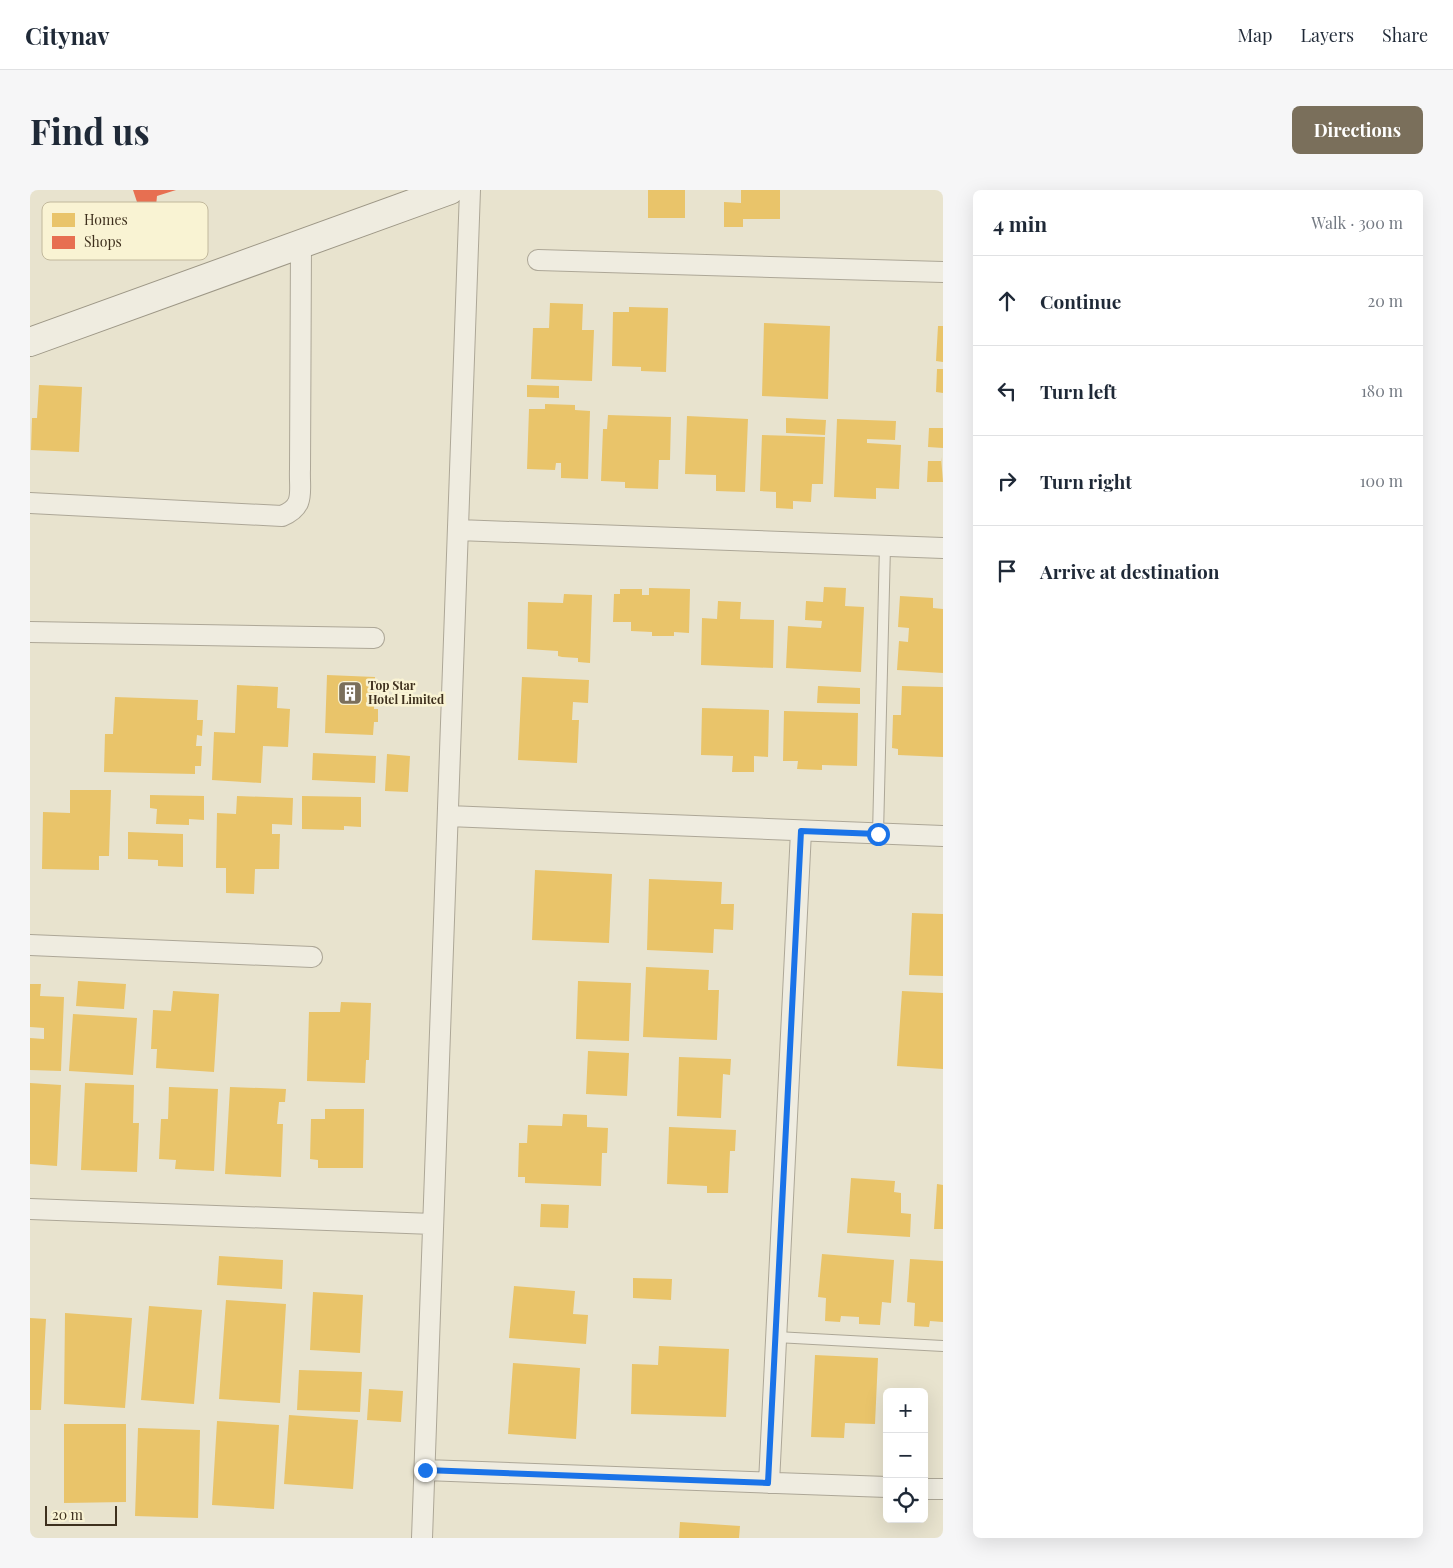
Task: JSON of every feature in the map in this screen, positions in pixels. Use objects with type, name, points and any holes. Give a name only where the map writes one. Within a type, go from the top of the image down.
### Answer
[{"type":"street","points":[[30,342],[450,190]]},
{"type":"street","points":[[422,1538],[470,190]]},
{"type":"street","points":[[30,503],[282,516],[295,510],[299,504],[300,469],[301,243]]},
{"type":"street","points":[[538,260],[943,272]]},
{"type":"street","points":[[458,530],[943,548]]},
{"type":"street","points":[[30,632],[374,638]]},
{"type":"street","points":[[448,816],[943,836]]},
{"type":"street","points":[[768,1483],[801,831]]},
{"type":"street","points":[[30,945],[312,956]]},
{"type":"street","points":[[30,1210],[433,1224]]},
{"type":"street","points":[[425,1470],[883,1487]]},
{"type":"street","points":[[928,1489],[943,1489]]},
{"type":"lane","points":[[878,834],[884,546]]},
{"type":"lane","points":[[776,1338],[943,1346]]},
{"type":"building: Homes","points":[[648,190],[685,190],[685,218],[648,218]]},
{"type":"building: Homes","points":[[741,190],[780,190],[780,219],[743,219],[743,227],[724,227],[724,202],[741,203]]},
{"type":"building: Homes","points":[[550,303],[583,304],[582,330],[594,330],[592,381],[531,379],[533,328],[549,328]]},
{"type":"building: Homes","points":[[629,307],[668,308],[666,372],[641,371],[641,367],[612,366],[613,312],[629,312]]},
{"type":"building: Homes","points":[[764,323],[830,326],[828,399],[762,396]]},
{"type":"building: Homes","points":[[938,326],[943,326],[943,362],[936,361]]},
{"type":"building: Homes","points":[[937,369],[943,369],[943,393],[936,392]]},
{"type":"building: Homes","points":[[39,385],[82,387],[79,452],[31,450],[32,418],[37,418]]},
{"type":"building: Homes","points":[[527,385],[559,386],[559,398],[527,397]]},
{"type":"building: Homes","points":[[545,404],[575,405],[575,410],[590,411],[588,479],[561,478],[561,463],[556,463],[555,470],[527,469],[529,409],[545,409]]},
{"type":"building: Homes","points":[[608,415],[671,417],[670,460],[659,460],[658,489],[625,488],[625,482],[601,481],[603,429],[607,429]]},
{"type":"building: Homes","points":[[687,416],[748,419],[745,492],[716,491],[716,475],[685,474]]},
{"type":"building: Homes","points":[[786,418],[826,420],[825,435],[786,433]]},
{"type":"building: Homes","points":[[837,419],[896,421],[895,440],[867,439],[867,443],[901,445],[899,489],[876,488],[876,499],[834,497]]},
{"type":"building: Homes","points":[[929,428],[943,428],[943,448],[928,447]]},
{"type":"building: Homes","points":[[762,435],[825,437],[823,484],[812,484],[811,502],[793,501],[793,509],[776,508],[776,492],[760,491]]},
{"type":"building: Homes","points":[[941,457],[943,482],[927,482],[928,461],[941,461]]},
{"type":"building: Homes","points":[[824,587],[846,588],[845,606],[864,607],[861,672],[786,668],[788,626],[821,628],[822,621],[805,620],[806,601],[823,602]]},
{"type":"building: Homes","points":[[649,588],[690,589],[689,633],[674,632],[674,636],[652,636],[652,632],[631,631],[631,622],[613,622],[614,594],[620,594],[620,589],[642,589],[642,595],[649,595]]},
{"type":"building: Homes","points":[[564,594],[592,595],[590,663],[578,662],[578,658],[558,656],[558,651],[527,649],[528,602],[563,603]]},
{"type":"building: Homes","points":[[900,596],[933,598],[933,608],[943,609],[943,673],[897,670],[899,641],[908,642],[909,628],[898,627]]},
{"type":"building: Homes","points":[[718,601],[741,602],[740,619],[774,620],[773,668],[701,665],[702,618],[717,619]]},
{"type":"building: Homes","name":"Top Star Hotel Limited","points":[[327,675],[375,677],[374,709],[378,709],[378,722],[374,722],[373,735],[325,733]]},
{"type":"building: Homes","points":[[522,677],[589,680],[588,703],[573,702],[572,720],[579,720],[577,763],[518,760]]},
{"type":"building: Homes","points":[[237,685],[278,687],[277,708],[290,709],[288,747],[263,746],[261,783],[212,780],[214,732],[235,733]]},
{"type":"building: Homes","points":[[818,686],[860,688],[860,704],[817,703]]},
{"type":"building: Homes","points":[[902,686],[943,687],[943,757],[898,755],[898,749],[892,748],[893,715],[901,715]]},
{"type":"building: Homes","points":[[115,697],[198,700],[197,720],[203,720],[202,736],[197,735],[196,746],[202,746],[201,766],[195,766],[195,774],[104,772],[105,734],[113,734]]},
{"type":"building: Homes","points":[[702,708],[769,710],[768,757],[754,756],[754,772],[732,772],[733,756],[701,755]]},
{"type":"building: Homes","points":[[784,711],[858,713],[857,766],[822,765],[822,770],[797,769],[798,761],[783,761]]},
{"type":"building: Homes","points":[[313,753],[376,756],[375,783],[312,780]]},
{"type":"building: Homes","points":[[387,754],[410,756],[408,792],[385,791]]},
{"type":"building: Homes","points":[[70,790],[111,790],[109,856],[99,856],[99,870],[42,869],[43,812],[70,813]]},
{"type":"building: Homes","points":[[150,795],[204,796],[204,820],[189,819],[189,825],[156,824],[157,809],[150,808]]},
{"type":"building: Homes","points":[[237,796],[293,798],[292,825],[272,824],[272,834],[280,834],[279,869],[255,869],[254,894],[226,893],[226,868],[216,868],[217,813],[236,814]]},
{"type":"building: Homes","points":[[302,796],[361,797],[361,827],[344,826],[344,830],[302,829]]},
{"type":"building: Homes","points":[[128,832],[183,834],[183,867],[158,866],[158,860],[128,859]]},
{"type":"building: Homes","points":[[535,870],[612,874],[609,943],[532,940]]},
{"type":"building: Homes","points":[[649,879],[722,882],[721,904],[734,904],[733,930],[714,929],[713,953],[647,950]]},
{"type":"building: Homes","points":[[912,913],[943,914],[943,976],[909,975]]},
{"type":"building: Homes","points":[[646,967],[709,970],[708,990],[719,990],[717,1040],[643,1037]]},
{"type":"building: Homes","points":[[78,981],[126,984],[124,1009],[76,1006]]},
{"type":"building: Homes","points":[[578,981],[631,983],[629,1041],[576,1039]]},
{"type":"building: Homes","points":[[30,984],[41,984],[40,996],[64,997],[61,1071],[30,1070],[30,1038],[44,1039],[44,1028],[30,1027]]},
{"type":"building: Homes","points":[[173,991],[219,994],[214,1072],[156,1068],[157,1049],[151,1049],[153,1010],[171,1011]]},
{"type":"building: Homes","points":[[902,991],[943,993],[943,1069],[897,1066]]},
{"type":"building: Homes","points":[[341,1002],[371,1003],[369,1060],[366,1060],[365,1083],[307,1081],[309,1012],[340,1012]]},
{"type":"building: Homes","points":[[73,1014],[137,1018],[133,1075],[69,1071]]},
{"type":"building: Homes","points":[[588,1051],[629,1053],[627,1096],[586,1094]]},
{"type":"building: Homes","points":[[679,1057],[731,1059],[730,1075],[723,1074],[721,1118],[677,1116]]},
{"type":"building: Homes","points":[[30,1083],[61,1085],[57,1166],[30,1164]]},
{"type":"building: Homes","points":[[85,1083],[134,1085],[133,1123],[139,1123],[137,1172],[81,1170]]},
{"type":"building: Homes","points":[[169,1087],[218,1089],[214,1171],[175,1169],[176,1160],[159,1159],[161,1119],[168,1119]]},
{"type":"building: Homes","points":[[230,1087],[286,1089],[285,1102],[279,1102],[277,1124],[283,1124],[281,1177],[225,1174]]},
{"type":"building: Homes","points":[[325,1109],[364,1109],[363,1168],[318,1168],[318,1160],[310,1159],[311,1119],[325,1119]]},
{"type":"building: Homes","points":[[563,1114],[587,1115],[587,1127],[608,1128],[607,1153],[602,1153],[601,1186],[525,1183],[525,1177],[518,1177],[519,1143],[527,1143],[528,1125],[562,1126]]},
{"type":"building: Homes","points":[[669,1127],[736,1130],[735,1151],[730,1151],[728,1193],[707,1193],[707,1186],[667,1184]]},
{"type":"building: Homes","points":[[851,1178],[895,1181],[894,1192],[901,1193],[901,1213],[911,1214],[910,1237],[847,1233]]},
{"type":"building: Homes","points":[[937,1184],[943,1185],[943,1229],[934,1229]]},
{"type":"building: Homes","points":[[541,1204],[569,1205],[568,1228],[540,1227]]},
{"type":"building: Homes","points":[[822,1254],[894,1260],[891,1303],[882,1302],[880,1325],[859,1324],[859,1317],[841,1316],[840,1322],[825,1321],[826,1298],[818,1297]]},
{"type":"building: Homes","points":[[219,1256],[283,1260],[282,1289],[217,1285]]},
{"type":"building: Homes","points":[[910,1259],[943,1261],[943,1322],[930,1321],[929,1327],[914,1326],[915,1303],[907,1302]]},
{"type":"building: Homes","points":[[633,1278],[672,1279],[671,1300],[633,1298]]},
{"type":"building: Homes","points":[[514,1286],[575,1291],[573,1314],[588,1315],[586,1344],[509,1338]]},
{"type":"building: Homes","points":[[313,1292],[363,1295],[360,1353],[310,1350]]},
{"type":"building: Homes","points":[[226,1300],[286,1304],[280,1403],[219,1399]]},
{"type":"building: Homes","points":[[149,1306],[202,1310],[194,1404],[141,1400]]},
{"type":"building: Homes","points":[[65,1313],[132,1318],[125,1408],[64,1404]]},
{"type":"building: Homes","points":[[30,1318],[46,1319],[41,1410],[30,1410]]},
{"type":"building: Homes","points":[[659,1346],[729,1349],[726,1417],[631,1414],[632,1364],[658,1365]]},
{"type":"building: Homes","points":[[815,1355],[878,1358],[875,1424],[845,1423],[844,1438],[811,1437]]},
{"type":"building: Homes","points":[[513,1363],[580,1368],[576,1439],[508,1434]]},
{"type":"building: Homes","points":[[299,1370],[362,1372],[360,1412],[297,1410]]},
{"type":"building: Homes","points":[[369,1389],[403,1391],[401,1422],[367,1420]]},
{"type":"building: Homes","points":[[289,1415],[358,1420],[353,1489],[284,1484]]},
{"type":"building: Homes","points":[[217,1421],[279,1425],[274,1509],[212,1505]]},
{"type":"building: Homes","points":[[64,1424],[126,1424],[126,1502],[64,1503]]},
{"type":"building: Homes","points":[[138,1428],[200,1430],[198,1518],[135,1516]]},
{"type":"building: Homes","points":[[680,1522],[740,1526],[739,1538],[679,1538]]},
{"type":"building: Shops","points":[[133,190],[176,190],[157,196],[156,202],[137,202]]},
{"type":"place","name":"Top Star Hotel Limited","points":[[350,693]]},
{"type":"route","points":[[425,1470],[768,1483],[801,831],[878,834]]}]
